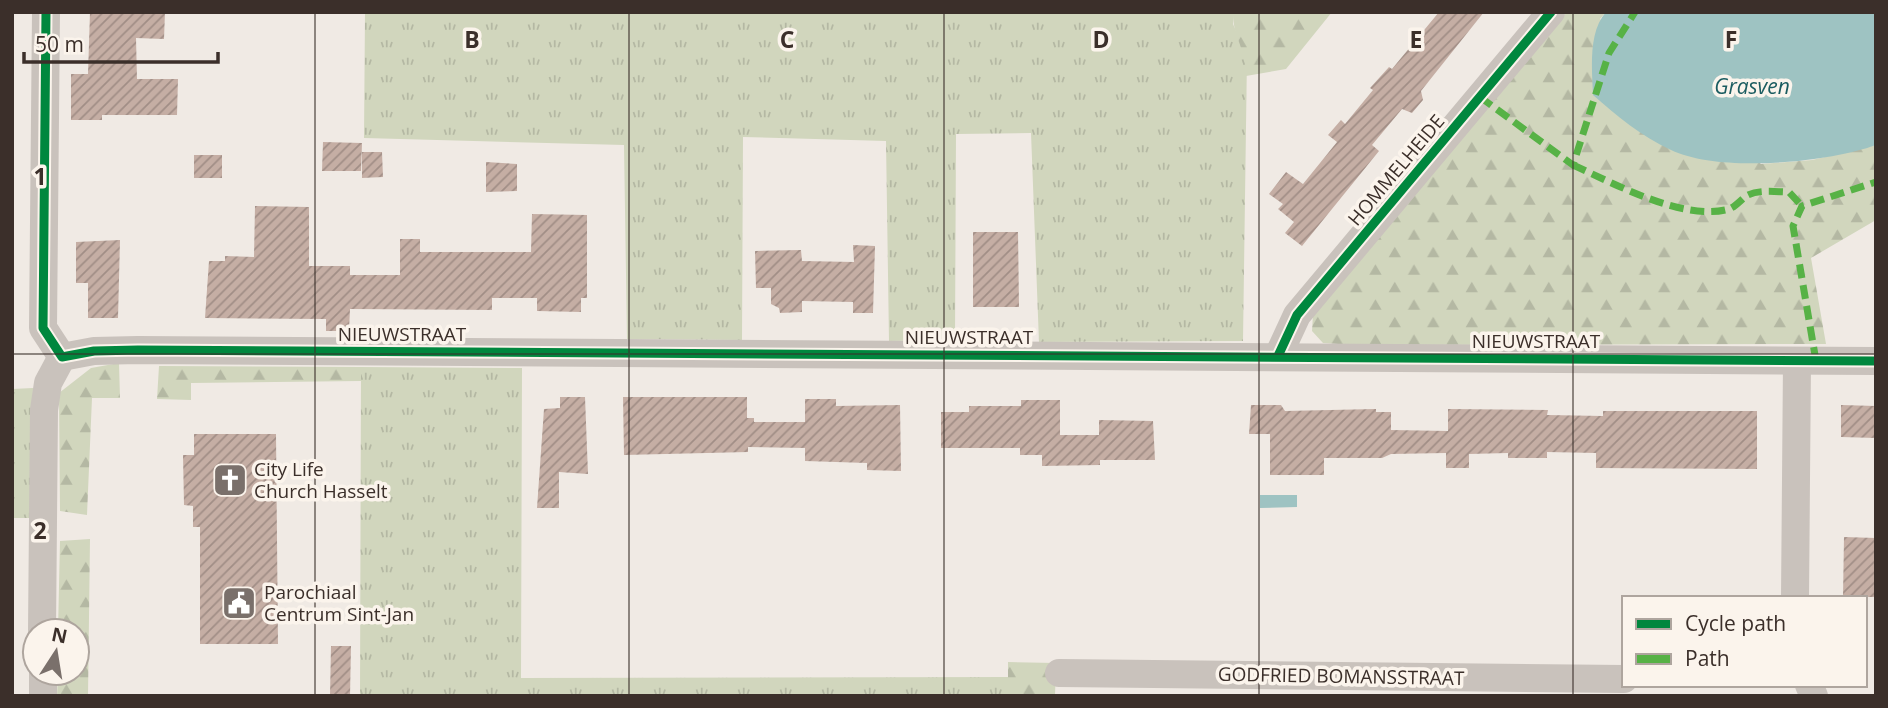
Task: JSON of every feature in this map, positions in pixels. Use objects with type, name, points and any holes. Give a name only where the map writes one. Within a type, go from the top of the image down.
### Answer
[{"type":"street","points":[[43,617],[44,410],[48,383],[62,357],[43,328],[46,12]]},
{"type":"street","name":"HOMMELHEIDE","points":[[1278,356],[1297,314],[1551,12]]},
{"type":"street","name":"NIEUWSTRAAT","points":[[62,357],[94,351],[127,351],[1876,361]]},
{"type":"street","points":[[1795,596],[1797,360]]},
{"type":"street","name":"GODFRIED BOMANSSTRAAT","points":[[1059,673],[1622,679]]},
{"type":"green space","points":[[365,12],[1233,12],[1233,24],[1247,56],[1243,341],[1039,342],[1031,133],[956,134],[955,340],[889,341],[886,141],[743,137],[742,340],[627,339],[624,145],[364,138]]},
{"type":"green space","points":[[1233,12],[1332,12],[1286,69],[1246,76]]},
{"type":"green space","points":[[1567,12],[1606,12],[1600,19],[1761,164],[1812,160],[1876,145],[1876,220],[1811,258],[1826,344],[1353,345],[1323,343],[1312,331],[1313,314]]},
{"type":"green space","points":[[119,363],[120,398],[92,398],[87,515],[60,511],[59,393],[91,368]]},
{"type":"green space","points":[[159,366],[361,367],[361,381],[191,383],[191,400],[157,399]]},
{"type":"green space","points":[[361,367],[522,368],[521,678],[1008,677],[1008,696],[360,696]]},
{"type":"green space","points":[[33,388],[31,518],[12,518],[12,389]]},
{"type":"green space","points":[[90,539],[89,617],[58,617],[60,541]]},
{"type":"green space","points":[[1008,662],[1056,663],[1055,696],[1008,696]]},
{"type":"green space","points":[[57,687],[88,687],[88,696],[57,696]]},
{"type":"water","name":"Grasven","points":[[1606,12],[1876,12],[1876,145],[1830,157],[1773,163],[1716,161],[1671,150],[1639,132],[1593,95],[1594,40],[1600,20]]},
{"type":"water","points":[[1260,495],[1297,495],[1297,507],[1260,508]]},
{"type":"building","points":[[90,12],[165,12],[164,39],[136,38],[137,79],[178,79],[177,115],[102,115],[102,120],[71,120],[71,74],[88,74]]},
{"type":"building","points":[[1439,12],[1484,12],[1421,91],[1423,100],[1412,113],[1402,109],[1372,145],[1379,151],[1302,246],[1285,233],[1294,222],[1278,209],[1283,204],[1269,194],[1286,172],[1303,184],[1337,142],[1328,135],[1341,120],[1345,124],[1373,90],[1370,88],[1389,67],[1392,69]]},
{"type":"building","points":[[323,142],[362,143],[361,171],[322,171]]},
{"type":"building","points":[[362,152],[382,152],[383,177],[362,178]]},
{"type":"building","points":[[194,155],[222,155],[222,178],[194,178]]},
{"type":"building","points":[[486,162],[517,164],[517,191],[486,192]]},
{"type":"building","points":[[255,206],[309,207],[309,266],[350,266],[350,275],[400,275],[400,239],[420,239],[420,252],[531,252],[532,214],[587,215],[587,298],[581,298],[581,312],[537,311],[537,298],[492,298],[492,310],[350,309],[349,331],[326,331],[326,319],[205,318],[209,261],[225,261],[225,256],[254,257]]},
{"type":"building","points":[[973,232],[1018,232],[1019,307],[973,307]]},
{"type":"building","points":[[120,240],[118,318],[88,318],[88,283],[76,283],[76,242]]},
{"type":"building","points":[[853,245],[875,246],[873,313],[853,313],[853,302],[802,301],[802,312],[780,313],[779,308],[771,304],[771,288],[756,288],[755,251],[801,250],[802,261],[854,262]]},
{"type":"building","points":[[560,397],[585,397],[588,474],[559,472],[559,508],[537,508],[544,409],[560,408]]},
{"type":"building","points":[[623,397],[747,397],[747,418],[754,418],[754,422],[805,422],[805,399],[836,399],[836,406],[900,405],[901,471],[867,470],[867,463],[805,461],[805,448],[748,447],[748,452],[624,455]]},
{"type":"building","points":[[1021,400],[1060,400],[1060,435],[1099,435],[1099,420],[1153,421],[1155,460],[1100,460],[1100,465],[1042,466],[1042,455],[1020,455],[1020,448],[941,448],[941,412],[969,412],[969,406],[1021,406]]},
{"type":"building","points":[[1251,405],[1281,405],[1285,411],[1376,409],[1376,412],[1391,412],[1391,430],[1448,431],[1448,409],[1548,410],[1547,415],[1603,416],[1603,411],[1757,411],[1757,469],[1596,468],[1596,453],[1547,452],[1547,458],[1508,458],[1508,453],[1469,454],[1469,468],[1446,468],[1446,453],[1391,454],[1382,458],[1324,458],[1324,475],[1270,475],[1270,434],[1249,434]]},
{"type":"building","points":[[1841,405],[1876,406],[1876,438],[1841,437]]},
{"type":"building","points":[[194,434],[276,434],[278,644],[200,644],[200,527],[193,527],[193,506],[184,505],[183,455],[194,455]]},
{"type":"building","points":[[1844,537],[1876,538],[1876,597],[1843,596]]},
{"type":"building","points":[[331,646],[351,646],[350,696],[330,696]]},
{"type":"marked path","points":[[1480,97],[1573,165],[1609,53],[1635,12]]},
{"type":"marked path","points":[[1573,165],[1649,199],[1691,210],[1711,212],[1729,209],[1746,196],[1767,191],[1789,192],[1802,206]]},
{"type":"marked path","points":[[1816,361],[1793,226],[1802,206],[1876,182]]},
{"type":"cycle path","points":[[46,12],[43,328],[62,357],[94,351],[138,350],[1876,361]]},
{"type":"cycle path","points":[[1278,356],[1297,315],[1551,12]]},
{"type":"place","name":"City Life Church Hasselt","points":[[230,480]]},
{"type":"place","name":"Parochiaal Centrum Sint-Jan","points":[[239,603]]}]
